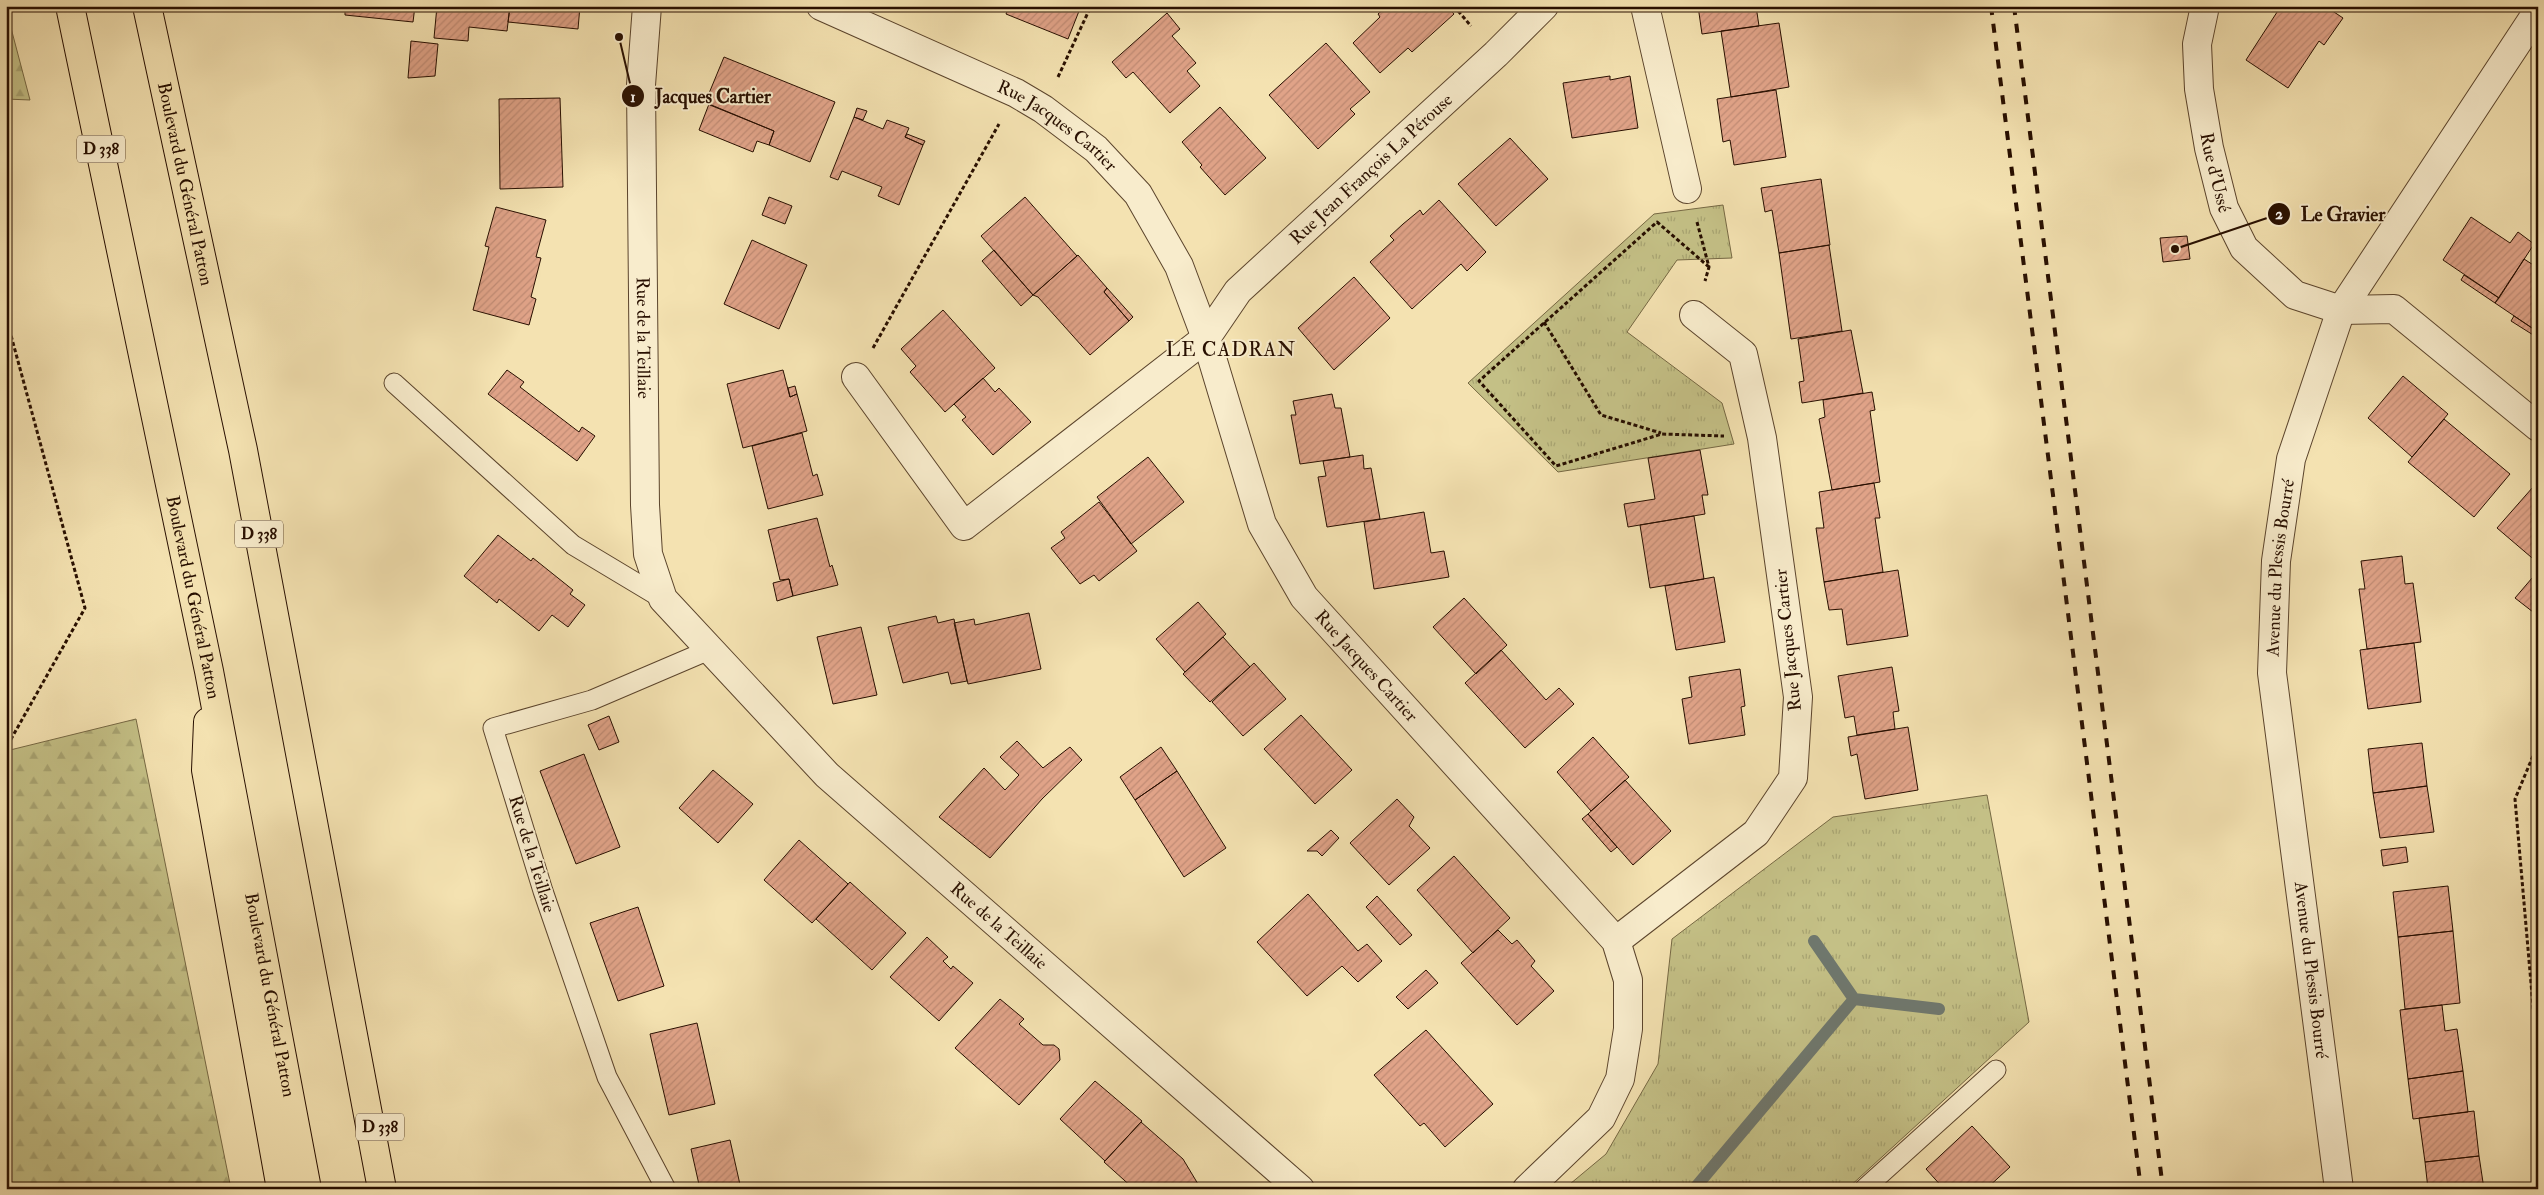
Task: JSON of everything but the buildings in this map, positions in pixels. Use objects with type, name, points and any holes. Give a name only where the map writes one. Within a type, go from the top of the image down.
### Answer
[{"type":"highway","name":"Boulevard du Général Patton","points":[[70,6],[209,671],[307,1189]]},
{"type":"highway","name":"Boulevard du Général Patton","points":[[147,6],[243,450],[382,1189]]},
{"type":"highway","name":"D 338","points":[[209,671],[206,770],[281,1189]]},
{"type":"highway","name":"D 338","points":[[359,1064],[401,1189]]},
{"type":"street","name":"Rue de la Teillaie","points":[[647,6],[641,85],[645,505],[648,554],[663,599],[827,775],[1300,1189]]},
{"type":"street","name":"Rue Jacques Cartier","points":[[821,6],[1016,93],[1043,109],[1096,149],[1138,194],[1179,266],[1206,338],[1262,524],[1304,597],[1616,941],[1628,980],[1628,1029],[1620,1078],[1601,1118],[1527,1189]]},
{"type":"street","name":"Rue Jean François La Pérouse","points":[[1206,338],[1238,291],[1482,67],[1544,6]]},
{"type":"street","points":[[1645,6],[1687,189]]},
{"type":"street","name":"Rue d'Ussé","points":[[2205,6],[2197,44],[2199,89],[2209,148],[2224,208],[2244,248],[2295,294],[2340,310]]},
{"type":"street","name":"Avenue du Plessis Bourré","points":[[2339,1189],[2272,673],[2276,561],[2291,459],[2340,310],[2538,11]]},
{"type":"street","points":[[2340,310],[2394,309],[2538,427]]},
{"type":"street","name":"Rue Jacques Cartier","points":[[1616,941],[1756,833],[1793,778],[1798,697],[1762,438],[1743,354],[1694,315]]},
{"type":"street","points":[[856,377],[964,526],[1206,338]]},
{"type":"lane","points":[[394,383],[573,545],[663,599]]},
{"type":"lane","name":"Rue de la Teillaie","points":[[666,1189],[607,1077],[543,891],[493,728],[592,700],[710,650]]},
{"type":"lane","points":[[1864,1189],[1996,1070]]},
{"type":"path","points":[[1043,109],[1091,6]]},
{"type":"path","points":[[856,377],[1016,93]]},
{"type":"path","points":[[1687,189],[1709,267],[1694,315]]},
{"type":"path","points":[[1662,434],[1556,466],[1479,381],[1657,222],[1709,267]]},
{"type":"path","points":[[6,317],[85,608],[6,748]]},
{"type":"path","points":[[1544,322],[1601,414],[1662,434],[1762,438]]},
{"type":"path","points":[[2538,744],[2515,799],[2538,1064]]},
{"type":"green space","points":[[6,9],[30,100],[6,99]]},
{"type":"green space","points":[[1723,205],[1732,258],[1677,260],[1627,332],[1722,403],[1734,444],[1558,472],[1468,383],[1654,214]]},
{"type":"green space","points":[[136,719],[231,1189],[12,1189],[6,1105],[6,751]]},
{"type":"green space","points":[[1987,795],[2029,1022],[1847,1189],[1564,1189],[1606,1154],[1658,1064],[1672,939],[1833,817]]},
{"type":"waterway","points":[[1694,1189],[1854,999],[1814,941]]},
{"type":"waterway","points":[[1854,999],[1939,1009]]},
{"type":"railway","points":[[1991,6],[2141,1189]]},
{"type":"railway","points":[[2014,6],[2163,1189]]},
{"type":"place","name":"Jacques Cartier","points":[[619,37]]},
{"type":"place","name":"Le Gravier","points":[[2175,249]]},
{"type":"district","name":"LE CADRAN","points":[[1231,349]]}]
